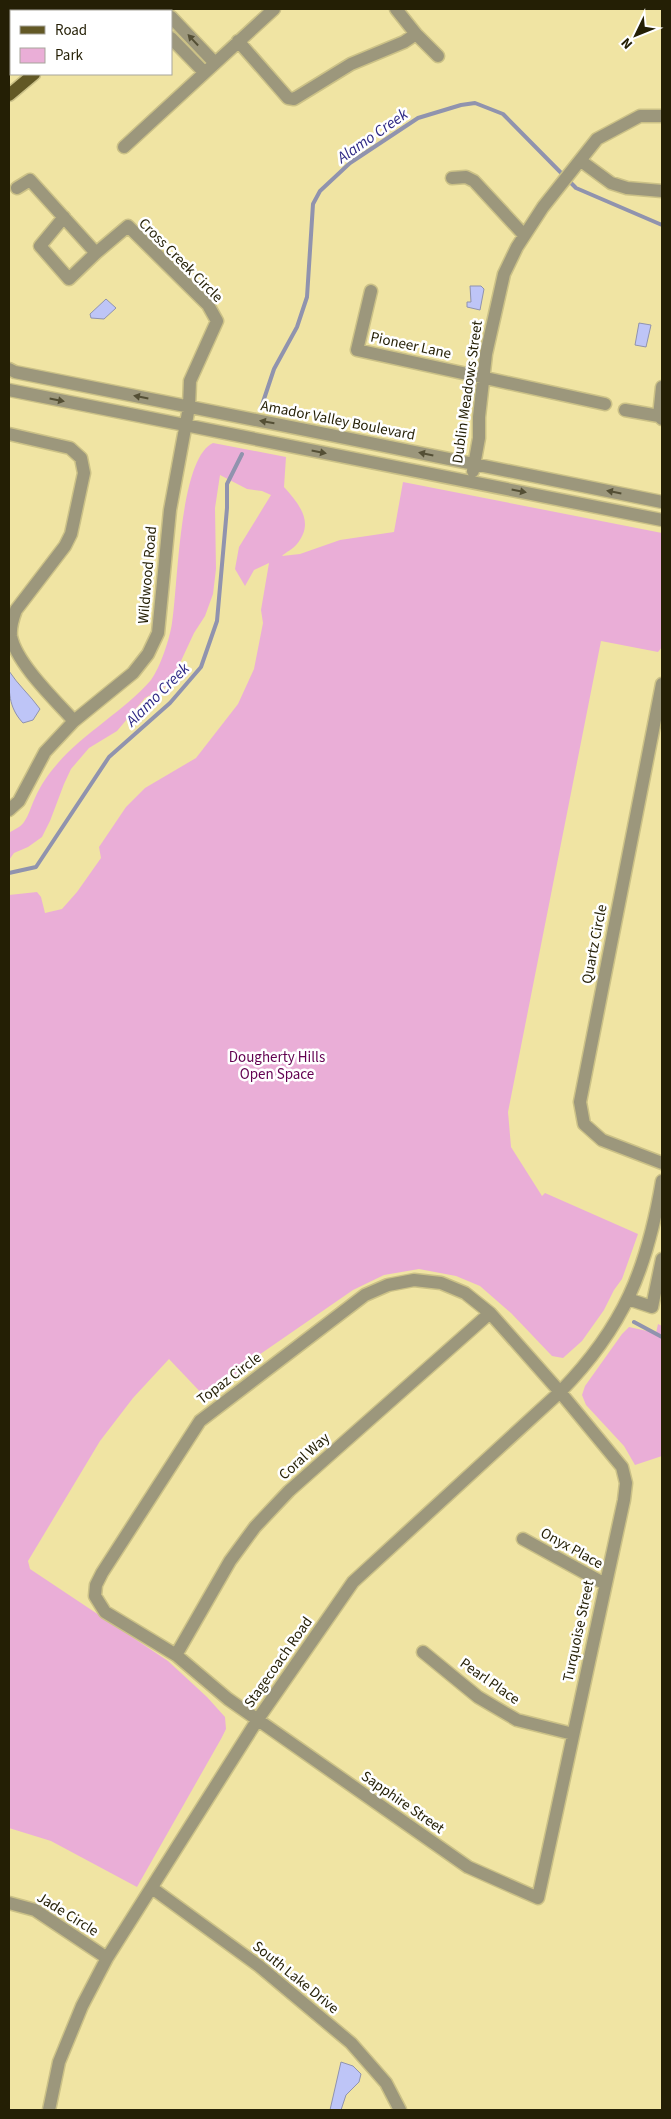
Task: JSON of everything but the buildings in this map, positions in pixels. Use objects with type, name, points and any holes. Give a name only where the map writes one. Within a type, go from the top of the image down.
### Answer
[{"type":"main road","points":[[9,95],[33,75]]},
{"type":"street","points":[[124,147],[214,62],[274,9]]},
{"type":"street","points":[[396,9],[416,34],[438,56]]},
{"type":"street","points":[[172,18],[214,62]]},
{"type":"street","points":[[238,41],[288,98],[294,99],[351,64],[404,42],[416,34]]},
{"type":"street","points":[[172,39],[204,72]]},
{"type":"street","name":"Dublin Meadows Street","points":[[471,481],[479,438],[479,417],[486,354],[504,274],[516,247],[543,207],[598,139],[640,116],[662,116]]},
{"type":"street","points":[[579,163],[612,183],[627,188],[662,191]]},
{"type":"street","points":[[452,178],[466,177],[474,181],[524,235]]},
{"type":"street","points":[[17,188],[30,180],[96,253]]},
{"type":"street","name":"Cross Creek Circle","points":[[64,217],[40,246],[68,279],[128,226],[208,305],[217,321],[190,381],[189,406]]},
{"type":"street","name":"Pioneer Lane","points":[[372,291],[357,350],[605,404]]},
{"type":"street","name":"Amador Valley Boulevard","points":[[9,369],[15,372],[662,502]]},
{"type":"street","points":[[625,410],[660,418],[662,387]]},
{"type":"street","points":[[9,390],[662,520]]},
{"type":"street","name":"Wildwood Road","points":[[9,810],[20,801],[45,752],[74,721],[133,672],[148,654],[158,632],[170,510],[189,406]]},
{"type":"street","points":[[9,434],[70,448],[81,458],[84,473],[71,534],[65,546],[16,610],[11,629],[11,637],[20,656],[44,688],[74,721]]},
{"type":"street","name":"Quartz Circle","points":[[662,684],[580,1102],[584,1124],[596,1136],[662,1163]]},
{"type":"street","name":"Stagecoach Road","points":[[49,2110],[59,2062],[82,2006],[108,1958],[258,1719],[353,1582],[560,1392],[600,1346],[628,1299],[646,1258],[662,1181]]},
{"type":"street","points":[[628,1299],[652,1307],[662,1259]]},
{"type":"street","name":"Topaz Circle","points":[[258,1719],[228,1699],[176,1654],[105,1612],[95,1596],[96,1585],[102,1573],[200,1421],[365,1295],[388,1285],[414,1280],[441,1283],[466,1293],[490,1313],[560,1392]]},
{"type":"street","name":"Coral Way","points":[[176,1654],[230,1561],[256,1527],[289,1491],[490,1313]]},
{"type":"street","name":"Turquoise Street","points":[[538,1898],[624,1500],[626,1483],[622,1467],[560,1392]]},
{"type":"street","name":"Onyx Place","points":[[523,1540],[605,1584]]},
{"type":"street","name":"Pearl Place","points":[[423,1652],[478,1697],[517,1720],[573,1734]]},
{"type":"street","name":"Sapphire Street","points":[[258,1719],[468,1867],[538,1898]]},
{"type":"street","name":"South Lake Drive","points":[[152,1888],[259,1966],[352,2043],[386,2083],[400,2110]]},
{"type":"street","name":"Jade Circle","points":[[9,1903],[36,1910],[108,1958]]},
{"type":"green space","name":"Dougherty Hills Open Space","points":[[213,443],[286,457],[284,487],[295,500],[303,514],[305,528],[297,544],[282,556],[300,554],[340,540],[394,532],[403,482],[662,533],[662,647],[658,652],[601,641],[508,1112],[511,1147],[542,1196],[545,1193],[638,1234],[622,1279],[604,1310],[582,1341],[563,1358],[552,1356],[511,1313],[480,1286],[456,1276],[419,1269],[384,1275],[353,1290],[256,1357],[207,1399],[169,1359],[133,1398],[100,1441],[28,1561],[30,1569],[168,1661],[207,1697],[225,1717],[226,1729],[137,1887],[51,1841],[9,1828],[9,895],[37,892],[41,897],[45,913],[62,909],[77,892],[101,858],[99,847],[126,807],[145,788],[196,758],[238,704],[254,669],[263,623],[261,610],[269,563],[254,570],[245,586],[235,569],[239,547],[271,495],[262,491],[247,489],[220,475],[215,508],[216,569],[213,594],[205,616],[194,633],[174,676],[165,687],[145,698],[117,731],[89,748],[71,769],[42,837],[28,847],[14,853],[9,860],[9,833],[24,822],[39,789],[58,763],[80,741],[140,691],[151,680],[158,668],[171,629],[182,525],[193,472],[202,454]]},
{"type":"green space","points":[[658,1324],[662,1326],[662,1456],[635,1465],[624,1446],[586,1405],[582,1395],[585,1386],[629,1327],[656,1333]]},
{"type":"water","points":[[470,286],[481,286],[484,289],[480,310],[467,307],[467,302],[471,302]]},
{"type":"water","points":[[106,299],[116,308],[104,319],[91,318],[90,314]]},
{"type":"water","points":[[639,323],[651,325],[646,347],[635,345]]},
{"type":"water","points":[[9,671],[40,709],[33,720],[23,723],[14,711],[9,692]]},
{"type":"water","points":[[341,2062],[353,2066],[361,2074],[359,2082],[346,2095],[341,2110],[330,2110]]},
{"type":"waterway","name":"Alamo Creek","points":[[261,408],[274,369],[297,327],[307,297],[313,204],[320,191],[350,163],[418,118],[461,105],[475,103],[503,114],[576,188],[662,225]]},
{"type":"waterway","name":"Alamo Creek","points":[[9,873],[36,867],[109,757],[170,703],[201,667],[217,621],[227,508],[227,484],[242,454]]},
{"type":"waterway","points":[[634,1322],[662,1337]]}]
